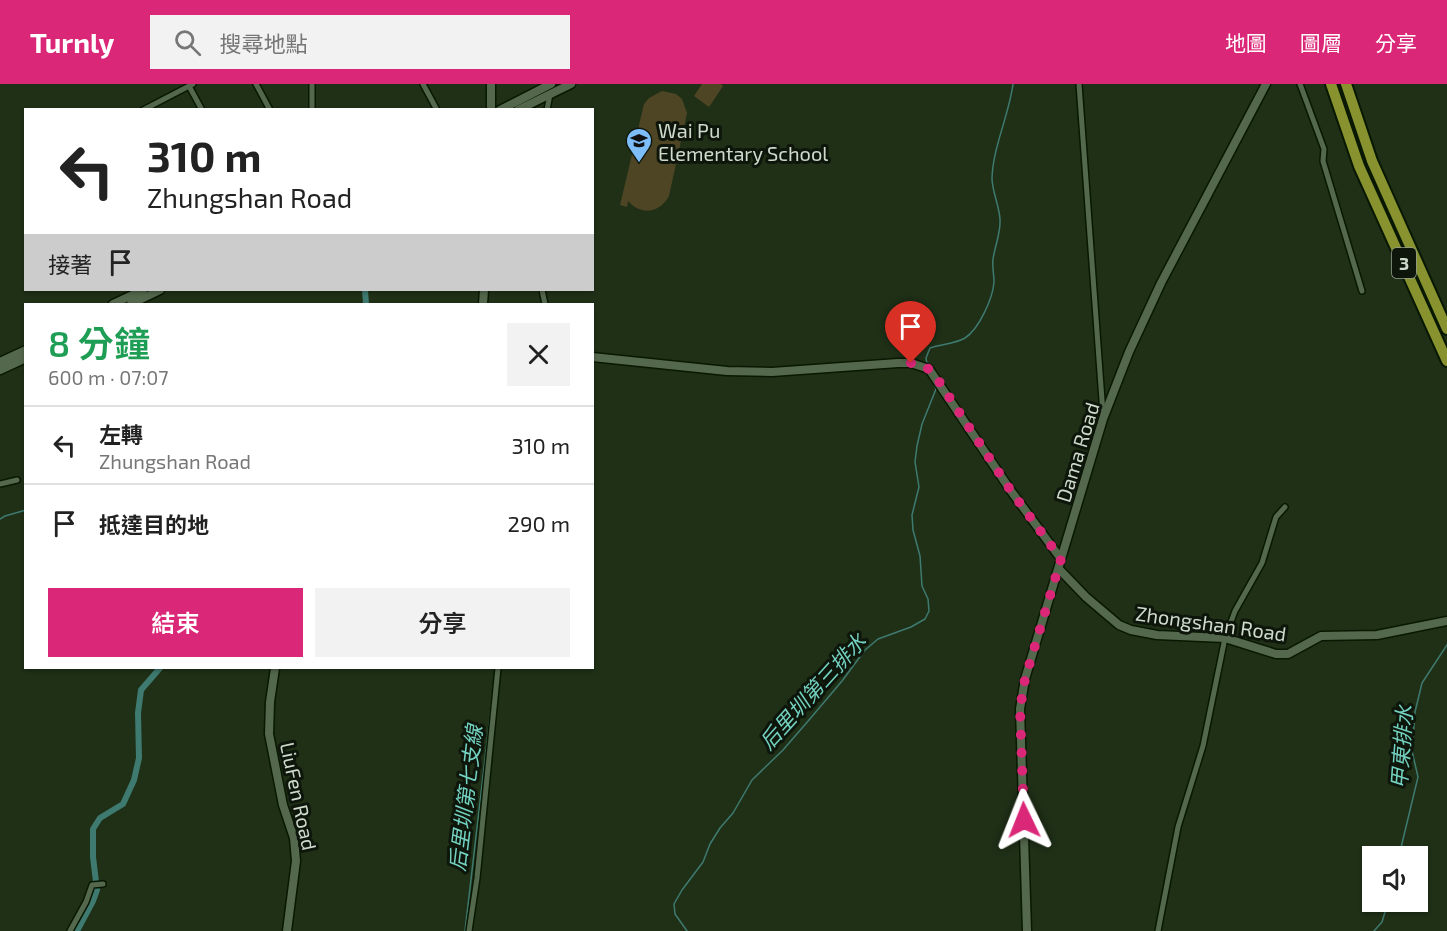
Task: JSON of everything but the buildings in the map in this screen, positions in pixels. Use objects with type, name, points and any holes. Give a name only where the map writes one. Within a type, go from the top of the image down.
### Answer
[{"type":"highway","name":"3","points":[[1331,84],[1359,166],[1447,361]]},
{"type":"highway","name":"3","points":[[1346,84],[1372,161],[1447,329]]},
{"type":"street","points":[[256,84],[269,108]]},
{"type":"street","points":[[312,84],[312,108]]},
{"type":"street","points":[[423,84],[436,108]]},
{"type":"street","points":[[491,84],[491,108]]},
{"type":"street","points":[[547,108],[552,84]]},
{"type":"street","points":[[504,108],[552,84]]},
{"type":"street","points":[[522,108],[570,84]]},
{"type":"street","points":[[1079,84],[1103,419]]},
{"type":"street","name":"Dama Road","points":[[1027,931],[1020,709],[1025,679],[1103,419],[1138,329],[1266,84]]},
{"type":"street","points":[[1300,84],[1324,149],[1323,161],[1362,291]]},
{"type":"street","points":[[147,108],[191,85],[201,108]]},
{"type":"street","points":[[131,300],[157,291]]},
{"type":"street","points":[[0,362],[24,351]]},
{"type":"street","points":[[594,357],[727,371],[772,372],[898,363],[911,363],[929,369],[1011,491],[1061,559]]},
{"type":"street","points":[[0,370],[24,359]]},
{"type":"street","points":[[0,484],[17,480]]},
{"type":"street","points":[[1158,931],[1178,827],[1203,746],[1225,638],[1235,611],[1262,563],[1276,517],[1285,507]]},
{"type":"street","name":"Zhongshan Road","points":[[1059,569],[1086,597],[1119,625],[1131,630],[1225,638],[1276,654],[1288,654],[1321,636],[1377,636],[1447,621]]},
{"type":"street","name":"LiuFen Road","points":[[275,669],[270,702],[269,734],[283,805],[294,838],[296,861],[287,931]]},
{"type":"street","points":[[469,931],[477,878],[498,669]]},
{"type":"street","points":[[70,931],[86,902],[92,885],[103,884]]},
{"type":"shaded area","points":[[702,84],[721,84],[723,86],[709,107],[694,96]]},
{"type":"shaded area","points":[[662,91],[676,94],[682,99],[687,113],[669,196],[661,206],[650,211],[639,209],[628,201],[627,207],[620,205],[644,104],[649,98]]},
{"type":"waterway","name":"后里圳第三排水","points":[[927,364],[926,358],[930,348],[957,342],[970,334],[980,321],[991,296],[994,282],[993,259],[1000,224],[992,183],[993,166],[1013,84]]},
{"type":"waterway","points":[[365,291],[366,303]]},
{"type":"waterway","name":"后里圳第三排水","points":[[687,931],[675,914],[674,904],[703,862],[710,844],[733,813],[752,780],[783,750],[842,681],[865,650],[878,639],[911,627],[925,619],[929,611],[928,599],[922,586],[920,556],[913,530],[912,515],[919,487],[915,462],[917,446],[922,424],[936,389],[932,380]]},
{"type":"waterway","points":[[0,519],[24,511]]},
{"type":"waterway","name":"甲東排水","points":[[1401,846],[1418,777],[1412,751],[1415,712],[1422,683],[1447,645]]},
{"type":"waterway","points":[[77,931],[97,890],[93,857],[93,829],[100,818],[123,804],[134,780],[139,758],[138,713],[141,690],[159,669]]},
{"type":"waterway","name":"后里圳第七支線","points":[[465,931],[495,673]]},
{"type":"waterway","name":"甲東排水","points":[[1374,931],[1382,922],[1385,912]]},
{"type":"place","name":"Wai Pu Elementary School","points":[[639,164]]},
{"type":"route","points":[[911,363],[929,369],[936,377],[1011,491],[1061,559],[1025,679],[1020,709],[1024,820]]}]
